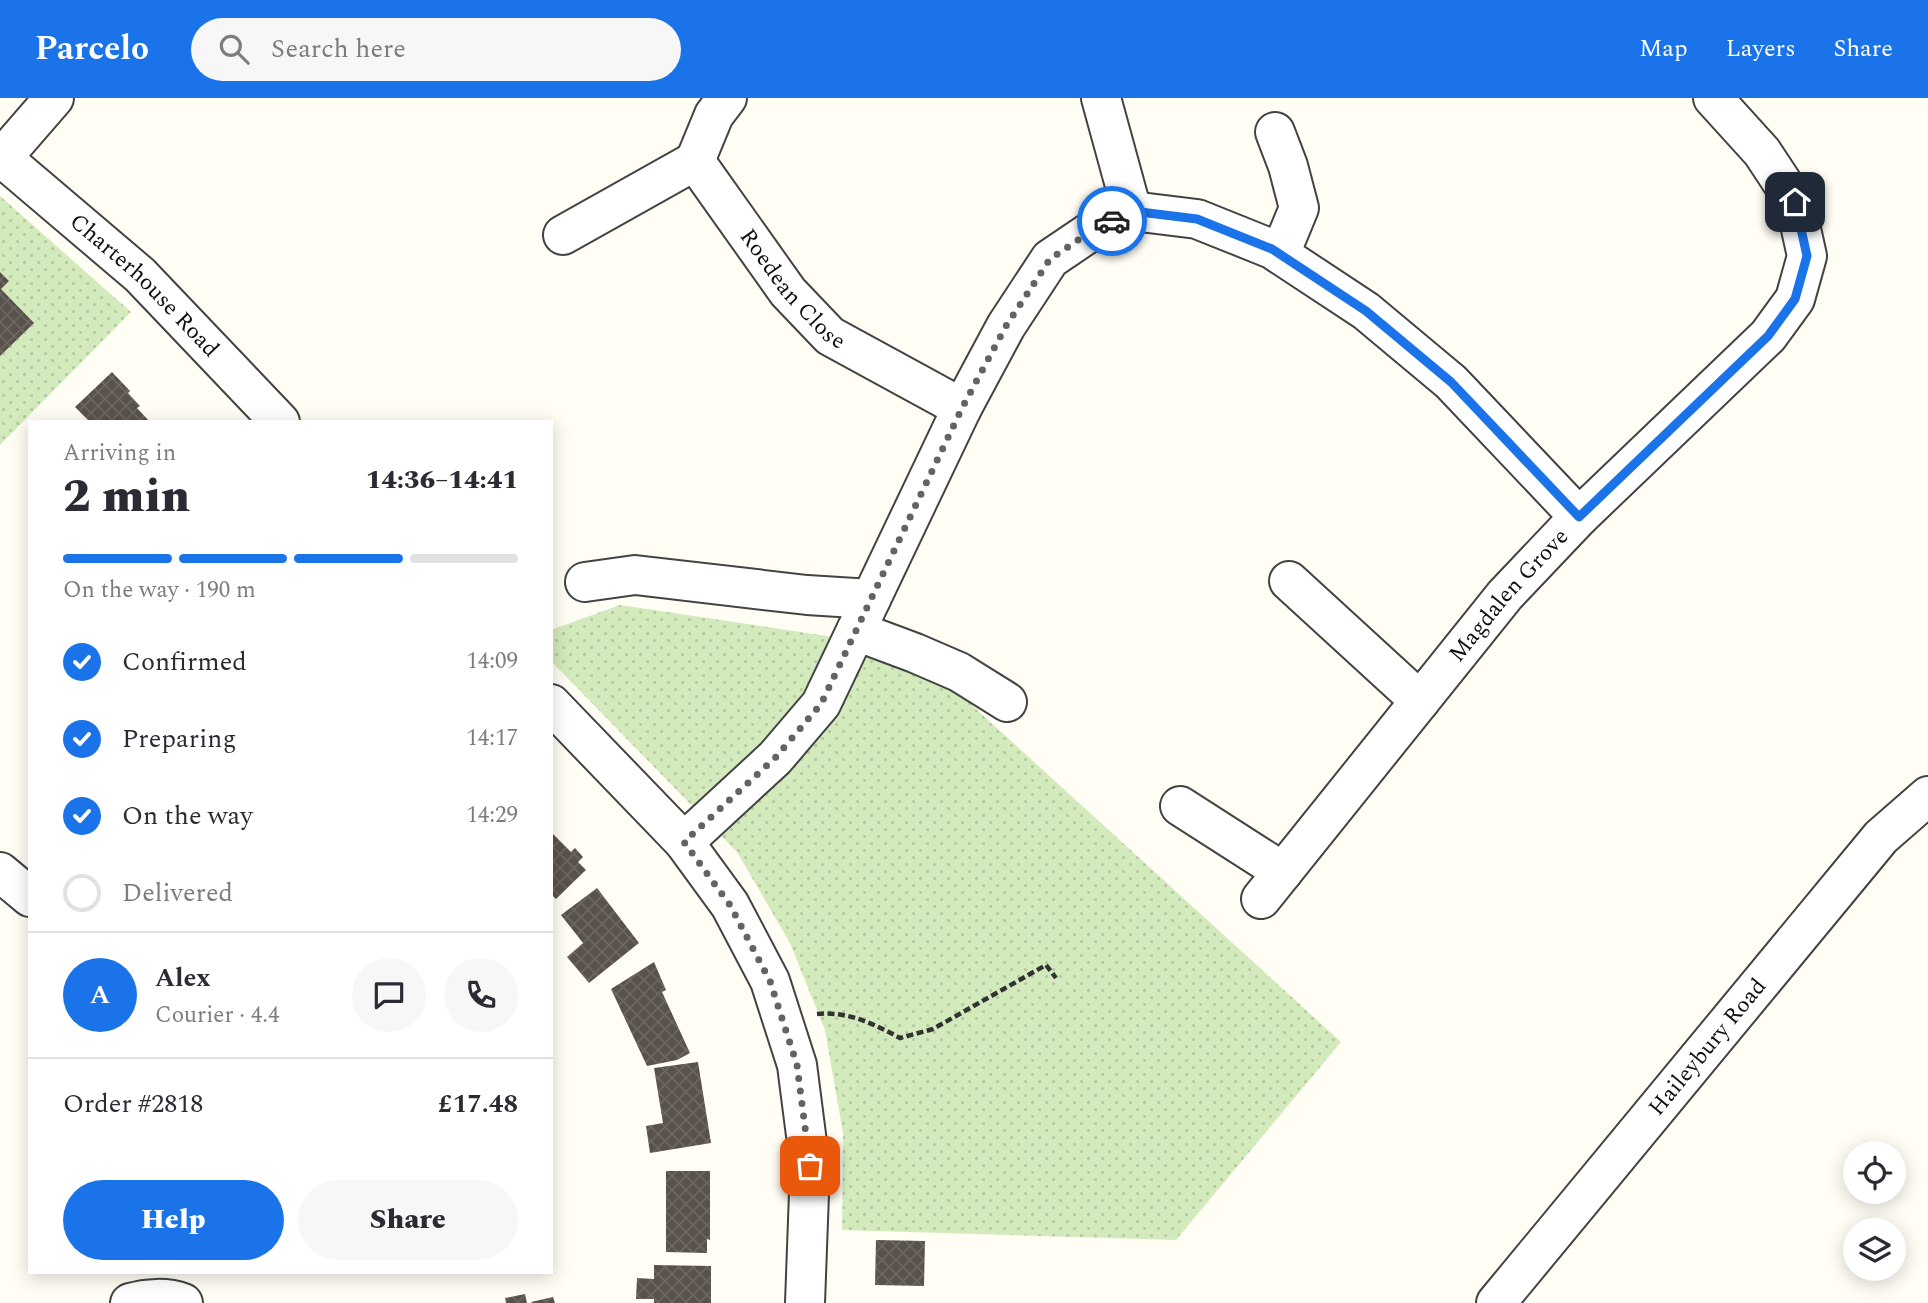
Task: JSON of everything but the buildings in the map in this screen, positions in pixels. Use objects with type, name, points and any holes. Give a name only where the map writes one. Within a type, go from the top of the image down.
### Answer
[{"type":"street","points":[[1,157],[54,98]]},
{"type":"street","points":[[562,235],[695,161],[714,115],[727,98]]},
{"type":"street","points":[[1101,98],[1132,211]]},
{"type":"street","name":"Magdalen Grove","points":[[1180,806],[1272,886],[1505,595],[1579,517],[1768,336],[1795,299],[1807,256],[1795,202],[1762,152],[1713,98]]},
{"type":"street","points":[[1275,132],[1288,166],[1299,208],[1280,254]]},
{"type":"street","name":"Charterhouse Road","points":[[1,157],[139,275],[278,420]]},
{"type":"street","name":"Roedean Close","points":[[695,161],[788,292],[830,336],[962,408]]},
{"type":"street","points":[[684,842],[775,758],[821,704],[962,408],[1006,326],[1050,259],[1087,234],[1132,211],[1197,219],[1272,249],[1366,311],[1451,382],[1579,517]]},
{"type":"street","points":[[585,582],[635,575],[807,596],[864,615],[915,653],[959,672],[1007,702]]},
{"type":"street","points":[[1289,581],[1420,701]]},
{"type":"street","points":[[553,706],[684,842],[730,905],[770,981],[797,1065],[810,1166],[805,1303]]},
{"type":"street","name":"Haileybury Road","points":[[1496,1303],[1881,837],[1928,796]]},
{"type":"street","points":[[0,872],[28,895]]},
{"type":"street","points":[[130,1303],[138,1300],[173,1299],[184,1303]]},
{"type":"path","points":[[782,1018],[832,1013],[869,1022],[900,1038],[933,1029],[1046,965],[1056,978]]},
{"type":"green space","points":[[0,196],[131,312],[0,445]]},
{"type":"green space","points":[[620,605],[827,636],[953,688],[1341,1042],[1176,1240],[842,1230],[843,1133],[825,1030],[790,943],[737,852],[553,663],[553,629]]},
{"type":"way so far","points":[[810,1166],[797,1065],[770,981],[730,905],[684,842],[775,758],[821,704],[962,408],[1006,326],[1050,259],[1112,221]]},
{"type":"route","points":[[1112,221],[1132,211],[1197,219],[1272,249],[1366,311],[1451,382],[1579,517],[1768,336],[1795,299],[1807,256],[1795,202]]}]
